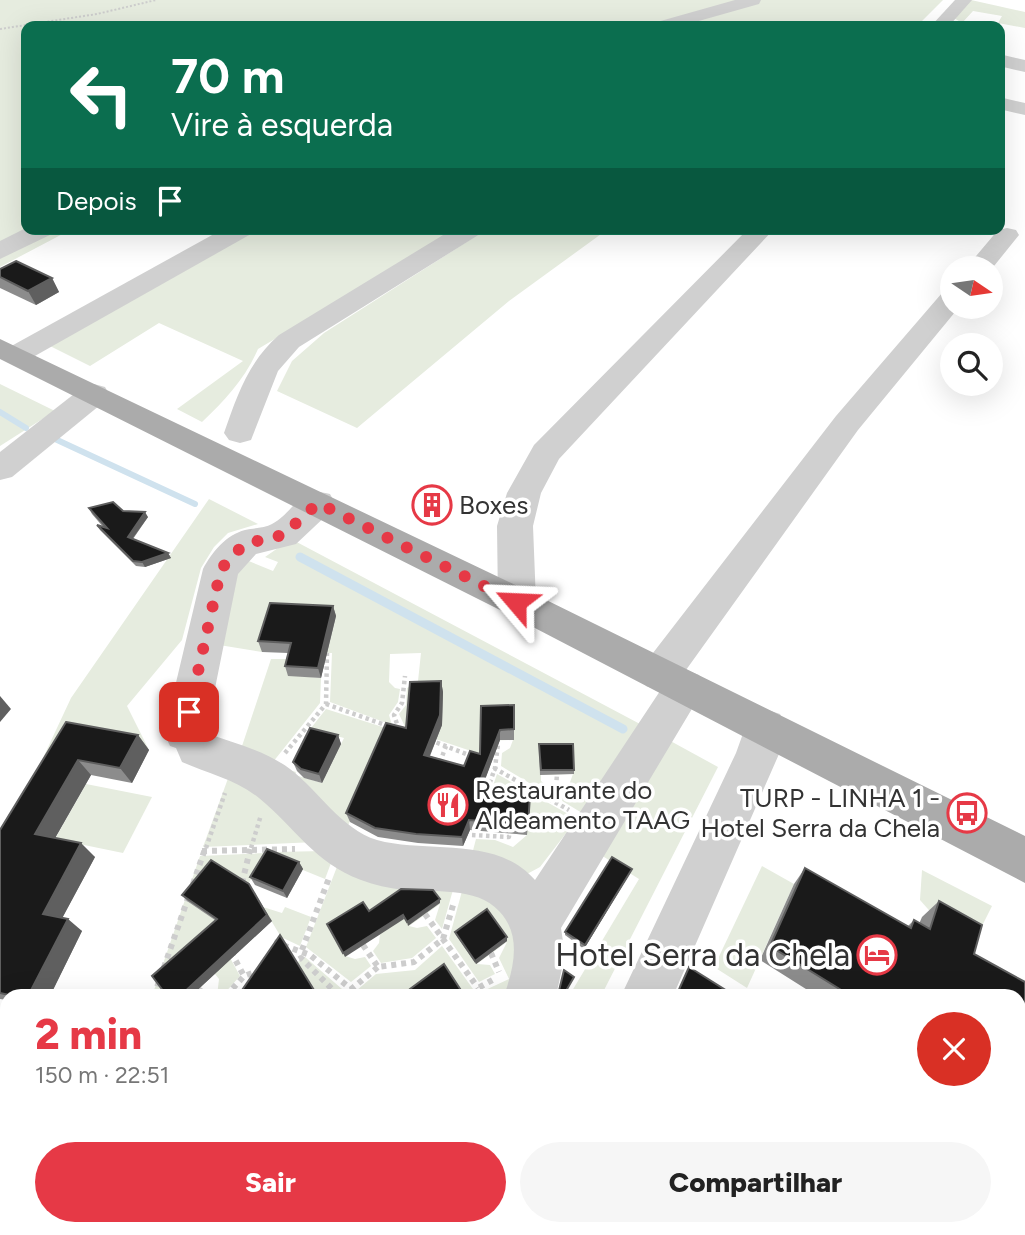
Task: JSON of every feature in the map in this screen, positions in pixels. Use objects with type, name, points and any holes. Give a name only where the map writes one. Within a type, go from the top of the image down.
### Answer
[{"type":"main road","points":[[8,352],[318,503],[1025,860]]},
{"type":"street","points":[[680,21],[753,0]]},
{"type":"street","points":[[945,21],[964,0]]},
{"type":"street","points":[[1005,61],[1025,66]]},
{"type":"street","points":[[1005,104],[1025,109]]},
{"type":"street","points":[[0,239],[21,228]]},
{"type":"street","points":[[989,256],[1006,234]]},
{"type":"street","points":[[0,251],[31,235]]},
{"type":"street","points":[[8,352],[231,235]]},
{"type":"street","points":[[240,433],[263,369],[273,354],[289,341],[461,235]]},
{"type":"street","points":[[516,602],[515,526],[524,493],[546,453],[756,235]]},
{"type":"street","points":[[536,923],[597,826],[673,681],[846,423],[940,313]]},
{"type":"street","points":[[0,469],[94,394]]},
{"type":"street","points":[[318,503],[283,535],[244,544],[221,569],[222,757],[341,847],[376,862],[463,870],[484,876],[516,893],[536,923],[540,942],[540,969],[533,989]]},
{"type":"street","points":[[650,989],[757,754],[765,727]]},
{"type":"path","points":[[52,21],[156,0]]},
{"type":"path","points":[[0,29],[21,26]]},
{"type":"path","points":[[222,757],[272,771],[326,704],[327,653]]},
{"type":"path","points":[[399,730],[394,715],[402,704],[405,676]]},
{"type":"path","points":[[326,704],[411,734]]},
{"type":"path","points":[[298,737],[305,739]]},
{"type":"path","points":[[424,738],[471,756],[597,826]]},
{"type":"path","points":[[436,771],[446,746]]},
{"type":"path","points":[[222,757],[250,849],[241,879],[245,890]]},
{"type":"path","points":[[156,989],[204,850],[222,757]]},
{"type":"path","points":[[555,802],[557,774]]},
{"type":"path","points":[[472,835],[509,837],[509,833]]},
{"type":"path","points":[[204,850],[341,847],[302,950]]},
{"type":"path","points":[[425,914],[478,988],[500,976],[491,953]]},
{"type":"path","points":[[274,942],[302,950],[351,989],[378,967]]},
{"type":"path","points":[[227,944],[244,976]]},
{"type":"path","points":[[284,957],[287,946]]},
{"type":"path","points":[[280,972],[301,958],[334,989]]},
{"type":"path","points":[[232,989],[244,976],[270,970]]},
{"type":"shaded area","points":[[0,0],[943,0],[922,21],[21,21],[21,235],[61,235],[0,267]]},
{"type":"shaded area","points":[[971,0],[1025,12],[1025,28],[1005,24],[1005,21],[999,21],[1002,16],[973,11],[964,21],[954,18]]},
{"type":"shaded area","points":[[240,235],[449,235],[258,349],[234,389],[202,422],[177,409],[243,361],[159,323],[90,366],[48,345]]},
{"type":"shaded area","points":[[478,235],[600,235],[509,301],[357,428],[277,391],[292,361],[324,333]]},
{"type":"shaded area","points":[[0,384],[55,411],[0,446]]},
{"type":"shaded area","points":[[209,499],[258,524],[228,533],[214,547],[201,568],[182,640],[127,706],[149,750],[79,738],[0,850],[71,698]]},
{"type":"shaded area","points":[[291,539],[640,724],[582,813],[559,799],[559,790],[569,785],[573,774],[541,775],[541,781],[551,789],[551,796],[501,766],[502,753],[510,748],[513,740],[481,741],[491,761],[471,751],[406,729],[399,714],[406,705],[407,688],[418,681],[421,653],[390,654],[389,682],[400,689],[398,702],[389,715],[392,725],[330,702],[332,653],[327,653],[336,616],[274,613],[262,652],[213,644],[239,557],[273,571],[278,562],[265,557]]},
{"type":"shaded area","points":[[288,653],[295,653],[289,675],[321,678],[320,703],[269,767],[238,758],[271,659],[286,659]]},
{"type":"shaded area","points":[[326,709],[389,729],[344,835],[279,767],[322,783],[344,738],[304,737]]},
{"type":"shaded area","points":[[665,738],[718,767],[605,989],[573,989],[639,879],[593,850]]},
{"type":"shaded area","points":[[230,773],[316,842],[203,847]]},
{"type":"shaded area","points":[[497,774],[577,819],[540,867],[527,874],[471,858],[476,839],[495,840],[513,847],[527,835],[478,830]]},
{"type":"shaded area","points":[[86,784],[152,797],[123,853],[55,839]]},
{"type":"shaded area","points":[[325,851],[334,855],[325,879],[271,857],[274,852]]},
{"type":"shaded area","points":[[265,853],[245,890],[188,901],[217,920],[217,934],[240,976],[228,989],[218,989],[219,979],[195,949],[173,989],[154,989],[200,856]]},
{"type":"shaded area","points":[[340,859],[456,879],[442,929],[435,920],[440,904],[409,926],[427,926],[436,938],[412,958],[381,963],[373,951],[379,943],[380,934],[345,956],[355,959],[365,957],[371,966],[351,982],[306,947]]},
{"type":"shaded area","points":[[762,866],[794,884],[747,988],[714,967]]},
{"type":"shaded area","points":[[922,870],[992,906],[983,924],[976,929],[935,917],[920,900]]},
{"type":"shaded area","points":[[465,880],[516,919],[515,989],[487,989],[509,979],[499,958],[507,942],[477,964],[490,965],[495,974],[479,982],[449,939]]},
{"type":"shaded area","points":[[263,907],[282,913],[285,907],[311,917],[300,946],[281,937]]},
{"type":"shaded area","points":[[442,946],[473,989],[358,989],[376,974],[415,970]]},
{"type":"shaded area","points":[[305,957],[342,989],[258,989]]},
{"type":"building","points":[[16,261],[52,278],[28,291],[0,277],[0,269]]},
{"type":"building","points":[[113,502],[123,511],[145,512],[128,537],[168,553],[142,562],[133,561],[97,525],[107,528],[89,508]]},
{"type":"building","points":[[270,603],[333,606],[318,668],[285,666],[291,643],[258,641]]},
{"type":"building","points":[[441,681],[440,715],[424,755],[464,766],[470,751],[480,754],[481,706],[514,705],[514,729],[500,730],[476,791],[530,796],[528,825],[469,820],[462,837],[416,834],[375,828],[346,813],[386,723],[406,728],[410,682]]},
{"type":"building","points":[[66,722],[138,735],[120,768],[78,760],[35,834],[81,843],[43,914],[68,919],[32,989],[0,989],[0,830]]},
{"type":"building","points":[[310,728],[338,735],[319,774],[301,769],[293,762]]},
{"type":"building","points":[[539,744],[573,744],[574,770],[541,770]]},
{"type":"building","points":[[267,849],[299,862],[283,891],[250,877]]},
{"type":"building","points":[[612,857],[632,869],[585,945],[565,932]]},
{"type":"building","points":[[211,860],[249,884],[267,915],[188,989],[162,989],[152,976],[217,919],[182,895]]},
{"type":"building","points":[[805,868],[911,928],[914,920],[930,929],[939,901],[982,925],[974,954],[1025,982],[1025,989],[840,989],[770,946]]},
{"type":"building","points":[[401,889],[433,890],[440,899],[407,922],[403,915],[343,953],[327,924],[363,902],[369,911]]},
{"type":"building","points":[[487,909],[507,937],[475,961],[455,932]]},
{"type":"building","points":[[280,935],[313,989],[243,989]]},
{"type":"building","points":[[444,964],[460,989],[410,989]]},
{"type":"building","points":[[689,967],[724,989],[679,989]]},
{"type":"building","points":[[564,970],[574,977],[567,989],[559,989]]},
{"type":"waterway","points":[[0,412],[26,428]]},
{"type":"waterway","points":[[55,439],[195,504]]},
{"type":"waterway","points":[[300,557],[623,729]]},
{"type":"place","name":"Boxes","points":[[432,505]]},
{"type":"place","name":"Restaurante do Aldeamento TAAG","points":[[448,805]]},
{"type":"place","name":"TURP - LINHA 1 - Hotel Serra da Chela","points":[[967,813]]},
{"type":"place","name":"Hotel Serra da Chela","points":[[877,955]]},
{"type":"route","points":[[189,712],[221,569],[244,544],[283,535],[318,503],[516,602]]}]
